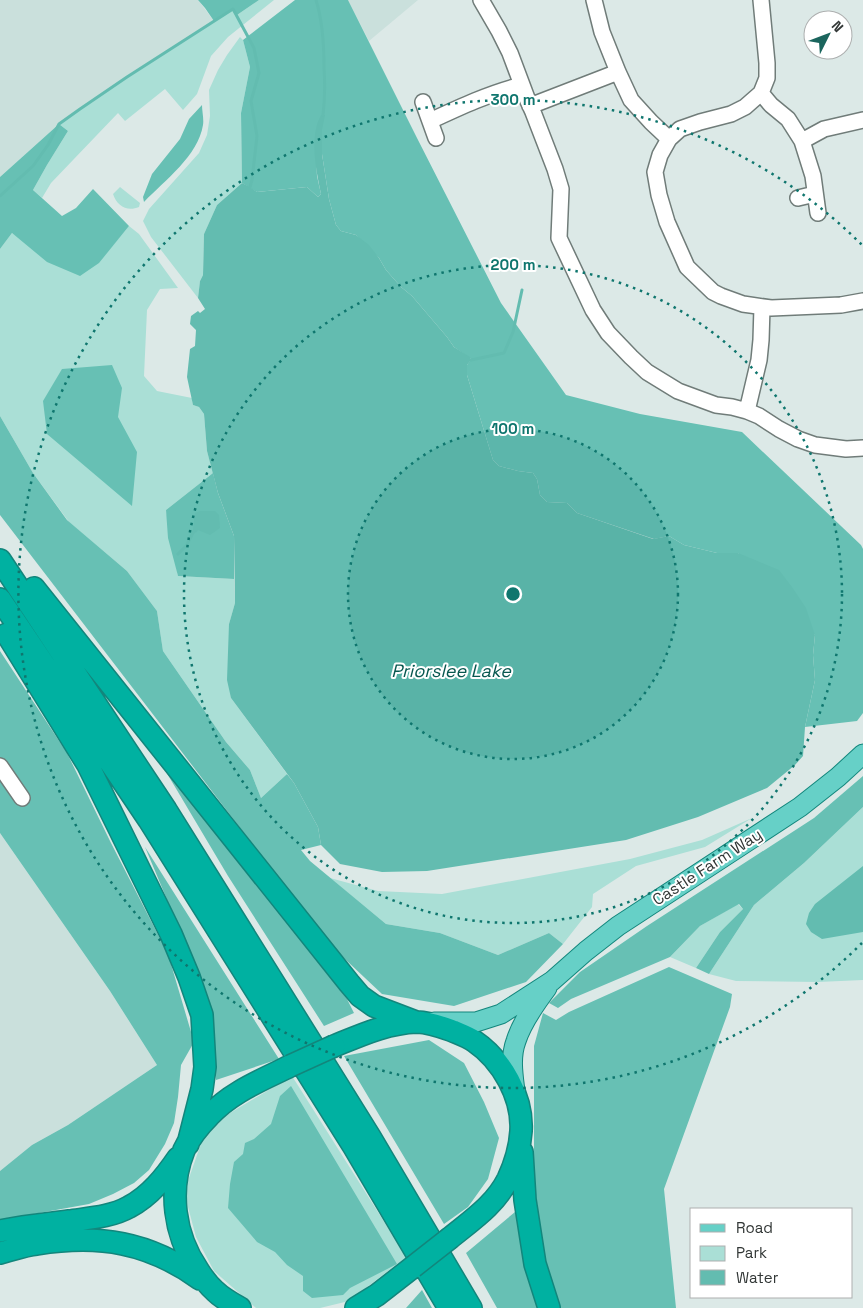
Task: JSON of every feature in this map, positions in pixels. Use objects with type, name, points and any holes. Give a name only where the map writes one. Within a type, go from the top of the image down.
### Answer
[{"type":"highway","points":[[0,546],[348,984],[374,1006],[466,1036],[484,1048],[502,1069],[516,1098],[520,1114],[525,1200],[535,1264],[549,1308]]},
{"type":"highway","points":[[0,560],[166,810],[370,1137],[471,1308]]},
{"type":"highway","points":[[0,599],[149,820],[354,1147],[449,1308]]},
{"type":"highway","points":[[0,623],[88,765],[171,934],[202,1015],[205,1067],[202,1089],[175,1185],[176,1212],[184,1246],[215,1295]]},
{"type":"highway","points":[[0,1232],[31,1225],[99,1217],[128,1208],[159,1183],[174,1165],[201,1124],[228,1098],[290,1066],[368,1032],[395,1024],[419,1022]]},
{"type":"highway","points":[[356,1308],[377,1295],[486,1209],[508,1179],[516,1158],[521,1132]]},
{"type":"highway","points":[[0,1253],[35,1244],[67,1240],[108,1241],[126,1244],[153,1252],[178,1264],[215,1295],[240,1308]]},
{"type":"main road","name":"Castle Farm Way","points":[[419,1022],[476,1022],[500,1014],[552,981],[596,942],[618,926],[800,807],[838,777],[863,754]]},
{"type":"main road","name":"Castle Farm Way","points":[[516,1098],[513,1058],[516,1042],[528,1016],[552,981]]},
{"type":"street","points":[[481,0],[500,31],[510,53],[550,152],[561,189],[559,238],[593,310],[608,333],[647,372],[678,391],[716,405],[747,411],[798,439],[815,445],[846,449],[863,448]]},
{"type":"street","points":[[594,0],[602,32],[618,72],[632,100],[669,139]]},
{"type":"street","points":[[761,0],[767,63],[767,78],[761,93],[745,107],[731,114],[680,129],[669,139],[660,155],[655,172],[659,195],[668,222],[688,268],[713,292],[743,304],[762,307],[863,306]]},
{"type":"street","points":[[530,106],[618,72]]},
{"type":"street","points":[[430,120],[484,97],[522,86]]},
{"type":"street","points":[[761,93],[771,105],[788,119],[802,141],[813,176],[818,213]]},
{"type":"street","points":[[423,102],[436,138]]},
{"type":"street","points":[[802,141],[824,129],[863,120]]},
{"type":"street","points":[[798,198],[815,194]]},
{"type":"street","points":[[841,305],[863,301]]},
{"type":"street","points":[[747,411],[759,360],[762,307]]},
{"type":"street","points":[[0,766],[22,798]]},
{"type":"shaded area","points":[[0,0],[198,0],[214,21],[59,124],[0,177]]},
{"type":"shaded area","points":[[198,0],[259,0],[237,15],[233,9],[214,21]]},
{"type":"shaded area","points":[[295,0],[348,0],[501,303],[566,395],[640,414],[742,432],[861,545],[863,549],[863,713],[857,721],[805,727],[815,680],[813,655],[815,635],[738,553],[717,553],[684,545],[669,536],[654,539],[577,513],[567,503],[547,502],[540,495],[537,479],[533,473],[499,466],[493,460],[467,375],[467,365],[471,359],[454,347],[412,296],[386,270],[379,258],[356,235],[341,231],[336,225],[329,199],[322,154],[322,130],[315,143],[317,176],[321,194],[318,197],[307,187],[257,192],[242,183],[241,113],[250,67],[243,40]]},
{"type":"shaded area","points":[[348,0],[418,0],[369,41]]},
{"type":"shaded area","points":[[202,105],[203,125],[195,147],[180,167],[144,202],[143,197],[152,174],[180,139],[189,119]]},
{"type":"shaded area","points":[[59,124],[68,131],[33,190],[62,216],[76,208],[93,189],[129,226],[99,263],[80,276],[47,262],[12,233],[0,249],[0,177]]},
{"type":"shaded area","points":[[112,365],[122,388],[118,417],[137,452],[132,506],[47,434],[43,401],[62,369]]},
{"type":"shaded area","points":[[0,416],[33,473],[67,520],[127,571],[157,611],[163,651],[226,742],[250,770],[261,798],[287,774],[294,783],[318,827],[321,845],[301,850],[310,861],[386,924],[440,933],[498,955],[549,933],[563,944],[526,982],[454,1006],[382,994],[330,945],[0,515]]},
{"type":"shaded area","points":[[213,473],[218,493],[234,536],[234,579],[178,576],[168,538],[166,510]]},
{"type":"shaded area","points":[[0,651],[67,753],[168,954],[194,1042],[181,1065],[174,1123],[165,1144],[149,1170],[134,1183],[89,1204],[17,1217],[0,1222],[0,1171],[32,1145],[68,1125],[157,1065],[110,991],[0,833]]},
{"type":"shaded area","points":[[159,760],[347,999],[354,1013],[324,1026],[228,876]]},
{"type":"shaded area","points":[[863,776],[863,807],[804,863],[754,905],[709,974],[696,968],[720,932],[743,909],[739,904],[700,926],[670,957],[571,999],[558,1008],[549,1003],[580,972],[647,926],[814,818]]},
{"type":"shaded area","points":[[0,833],[110,991],[157,1065],[68,1125],[32,1145],[0,1171]]},
{"type":"shaded area","points":[[145,847],[279,1059],[216,1080],[207,1007],[199,976]]},
{"type":"shaded area","points":[[669,967],[732,994],[730,1007],[664,1189],[676,1308],[557,1308],[548,1284],[534,1181],[534,1046],[543,1013],[556,1020],[569,1012]]},
{"type":"shaded area","points":[[429,1040],[464,1063],[484,1102],[499,1138],[488,1179],[468,1207],[444,1224],[344,1056]]},
{"type":"shaded area","points":[[291,1086],[397,1264],[350,1288],[343,1295],[312,1298],[303,1291],[303,1276],[287,1265],[275,1252],[257,1242],[228,1208],[234,1162],[243,1154],[245,1143],[254,1139],[271,1124],[280,1096]]},
{"type":"shaded area","points":[[515,1212],[542,1308],[497,1308],[466,1253]]},
{"type":"shaded area","points":[[422,1290],[432,1308],[406,1308]]},
{"type":"green space","points":[[259,0],[274,0],[228,37],[211,56],[197,94],[183,110],[165,89],[125,121],[118,113],[51,183],[42,198],[33,190],[68,131],[59,124],[123,79],[233,9],[237,15]]},
{"type":"green space","points":[[240,37],[243,40],[250,67],[241,113],[242,183],[217,205],[204,234],[203,275],[200,281],[198,298],[151,237],[143,221],[149,209],[199,153],[207,135],[210,116],[209,90],[218,70]]},
{"type":"green space","points":[[120,187],[140,203],[139,207],[130,209],[123,207],[117,202],[113,194]]},
{"type":"green space","points":[[129,226],[139,234],[178,288],[160,289],[147,310],[144,376],[157,391],[192,398],[193,405],[199,407],[204,414],[207,451],[213,473],[166,510],[178,576],[234,579],[235,603],[229,624],[231,698],[287,774],[261,798],[250,770],[226,742],[163,651],[157,611],[127,571],[69,522],[33,473],[0,416],[0,249],[12,233],[22,240],[99,262]]},
{"type":"green space","points":[[863,807],[863,980],[818,982],[736,981],[709,974],[754,905],[804,863]]},
{"type":"green space","points":[[752,818],[705,847],[636,866],[593,894],[592,907],[563,944],[549,933],[498,955],[440,933],[386,924],[330,878],[378,891],[442,894],[630,859],[702,840]]},
{"type":"green space","points":[[738,904],[743,909],[720,932],[696,968],[670,957],[700,926]]},
{"type":"green space","points":[[292,1076],[407,1258],[349,1301],[320,1308],[256,1308],[214,1271],[196,1237],[184,1192],[202,1141],[225,1116]]},
{"type":"water","name":"Priorslee Lake","points":[[321,115],[325,115],[322,130],[322,154],[329,199],[336,225],[341,231],[356,235],[369,245],[386,270],[412,296],[454,347],[470,357],[471,360],[467,365],[467,375],[493,460],[499,466],[533,473],[537,479],[540,495],[547,502],[567,503],[577,513],[653,539],[669,536],[684,545],[717,553],[738,553],[779,570],[806,608],[815,635],[813,655],[815,680],[805,727],[803,756],[767,788],[698,817],[626,840],[427,871],[382,872],[340,864],[321,845],[318,827],[294,783],[231,698],[227,680],[229,624],[235,603],[234,536],[218,493],[207,451],[204,414],[199,407],[193,405],[187,377],[190,349],[195,346],[196,330],[190,324],[191,316],[205,309],[198,298],[200,281],[203,275],[204,234],[217,205],[242,183],[257,192],[307,187],[318,197],[321,194],[314,143],[317,124]]},
{"type":"water","points":[[215,511],[219,515],[220,528],[210,535],[198,530],[196,533],[193,530],[195,513]]},
{"type":"water","points":[[863,866],[863,932],[822,939],[811,932],[806,924],[809,913],[815,904]]},
{"type":"waterway","points":[[316,0],[323,41],[325,91],[323,115]]},
{"type":"waterway","points":[[0,196],[33,166],[48,145],[59,124],[127,77],[233,9],[254,48],[259,73],[251,101],[257,136],[250,187]]},
{"type":"waterway","points":[[471,360],[504,353],[513,332],[522,290]]},
{"type":"waterway","points":[[178,554],[186,546],[194,531]]}]
